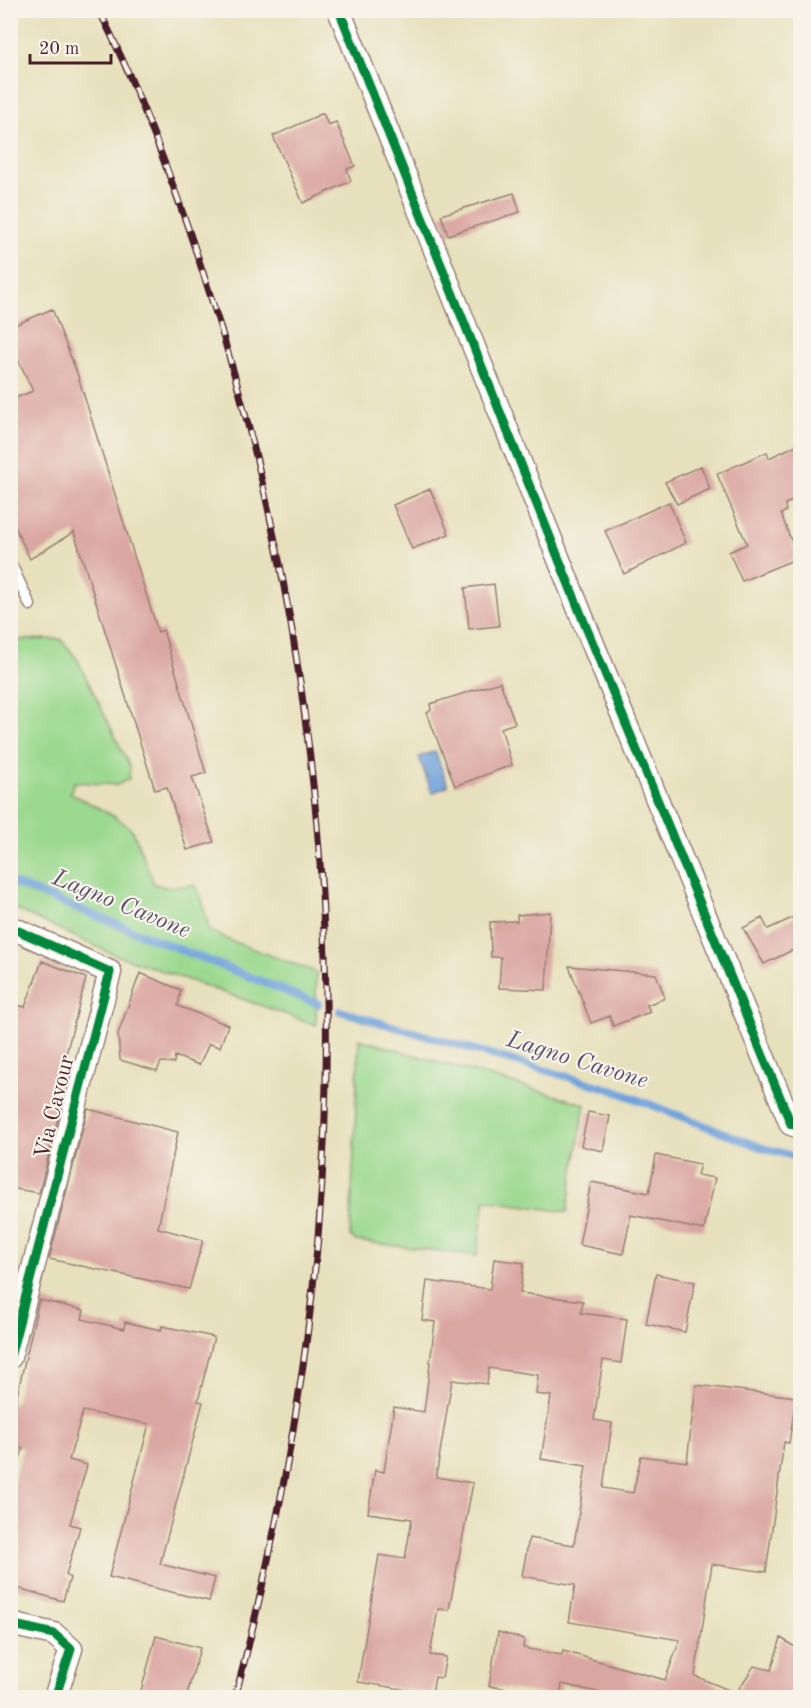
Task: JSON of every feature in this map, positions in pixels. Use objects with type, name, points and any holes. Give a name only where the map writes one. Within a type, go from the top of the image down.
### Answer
[{"type":"street","points":[[339,10],[590,638],[791,1124],[801,1127]]},
{"type":"street","name":"Via Cavour","points":[[10,927],[110,972],[10,1357]]},
{"type":"street","points":[[10,1624],[54,1635],[71,1649],[55,1698]]},
{"type":"lane","points":[[10,562],[30,605]]},
{"type":"green space","points":[[61,639],[77,659],[130,767],[129,779],[117,785],[74,782],[70,793],[117,818],[133,831],[154,884],[166,887],[194,885],[201,896],[209,930],[231,941],[316,972],[316,1025],[108,952],[11,907],[11,640]]},
{"type":"green space","points":[[359,1039],[585,1104],[567,1212],[485,1200],[477,1256],[356,1241],[350,1236]]},
{"type":"water","points":[[435,751],[448,786],[432,793],[419,757]]},
{"type":"building","points":[[323,113],[328,125],[336,122],[355,166],[347,169],[351,181],[303,203],[273,136]]},
{"type":"building","points":[[514,193],[520,212],[448,235],[441,215]]},
{"type":"building","points":[[52,309],[77,373],[158,632],[163,630],[206,773],[192,777],[214,842],[187,850],[167,787],[155,790],[74,532],[30,559],[10,516],[10,400],[33,391],[10,342],[10,327]]},
{"type":"building","points":[[801,443],[801,497],[785,504],[786,511],[781,514],[798,558],[742,581],[729,552],[747,544],[717,474],[767,452],[769,458]]},
{"type":"building","points":[[701,466],[710,489],[677,504],[665,482]]},
{"type":"building","points":[[430,489],[449,534],[412,549],[393,505]]},
{"type":"building","points":[[669,502],[686,543],[624,574],[605,531]]},
{"type":"building","points":[[494,584],[499,626],[469,629],[465,588]]},
{"type":"building","points":[[500,682],[515,723],[501,728],[512,765],[455,786],[427,713],[431,710],[430,704]]},
{"type":"building","points":[[550,912],[546,990],[499,988],[501,957],[491,957],[490,922],[517,921],[517,915]]},
{"type":"building","points":[[801,914],[801,946],[764,964],[743,928],[762,918],[768,929]]},
{"type":"building","points":[[42,961],[86,978],[54,1100],[62,1102],[39,1193],[10,1188],[10,1003],[25,1007]]},
{"type":"building","points":[[569,966],[656,974],[665,998],[647,1005],[650,1012],[613,1026],[610,1016],[591,1023]]},
{"type":"building","points":[[140,973],[181,990],[178,1006],[228,1025],[220,1047],[209,1044],[199,1065],[175,1056],[174,1063],[161,1062],[157,1071],[120,1060],[118,1034]]},
{"type":"building","points":[[88,1109],[178,1132],[158,1228],[203,1240],[189,1289],[49,1259]]},
{"type":"building","points":[[588,1112],[610,1116],[603,1151],[581,1146]]},
{"type":"building","points":[[656,1155],[700,1164],[697,1175],[715,1178],[704,1230],[631,1215],[623,1254],[579,1245],[591,1182],[649,1193]]},
{"type":"building","points":[[494,1259],[524,1263],[520,1293],[583,1301],[581,1313],[627,1319],[621,1363],[603,1360],[594,1420],[612,1423],[603,1488],[633,1493],[641,1456],[687,1462],[696,1385],[796,1397],[789,1443],[784,1442],[766,1572],[712,1564],[695,1676],[736,1693],[754,1666],[771,1670],[781,1638],[801,1651],[801,1698],[605,1698],[606,1694],[562,1684],[560,1697],[489,1686],[498,1632],[524,1639],[523,1648],[562,1655],[563,1651],[665,1680],[680,1640],[569,1622],[575,1585],[522,1576],[529,1538],[574,1545],[586,1466],[541,1459],[551,1396],[536,1394],[538,1375],[489,1368],[487,1384],[452,1380],[436,1477],[473,1483],[449,1610],[438,1609],[430,1655],[446,1657],[442,1678],[435,1677],[432,1694],[358,1682],[379,1555],[405,1559],[412,1519],[368,1513],[375,1470],[384,1472],[394,1407],[424,1412],[435,1322],[422,1320],[427,1281],[490,1289]]},
{"type":"building","points":[[656,1274],[695,1282],[685,1332],[646,1324]]},
{"type":"building","points":[[39,1300],[84,1310],[82,1319],[124,1329],[125,1322],[161,1330],[162,1326],[214,1337],[198,1401],[203,1402],[160,1564],[215,1578],[209,1601],[109,1577],[149,1424],[83,1411],[69,1460],[87,1465],[70,1524],[80,1527],[66,1575],[70,1578],[63,1601],[10,1586],[10,1492],[23,1448],[10,1445],[10,1403],[15,1404]]},
{"type":"building","points":[[156,1636],[200,1648],[186,1698],[139,1698]]},
{"type":"waterway","name":"Lagno Cavone","points":[[10,882],[318,1004]]},
{"type":"waterway","name":"Lagno Cavone","points":[[340,1011],[610,1089],[760,1147],[800,1158]]},
{"type":"railway","points":[[99,10],[145,111],[184,215],[241,400],[270,516],[293,635],[310,755],[321,876],[326,997],[325,1117],[312,1295],[286,1469],[263,1584],[235,1698]]},
{"type":"cycle path","points":[[339,10],[586,627],[791,1124],[800,1127]]},
{"type":"cycle path","points":[[10,927],[110,972],[10,1357]]},
{"type":"cycle path","points":[[10,1624],[54,1634],[71,1649],[55,1698]]}]
